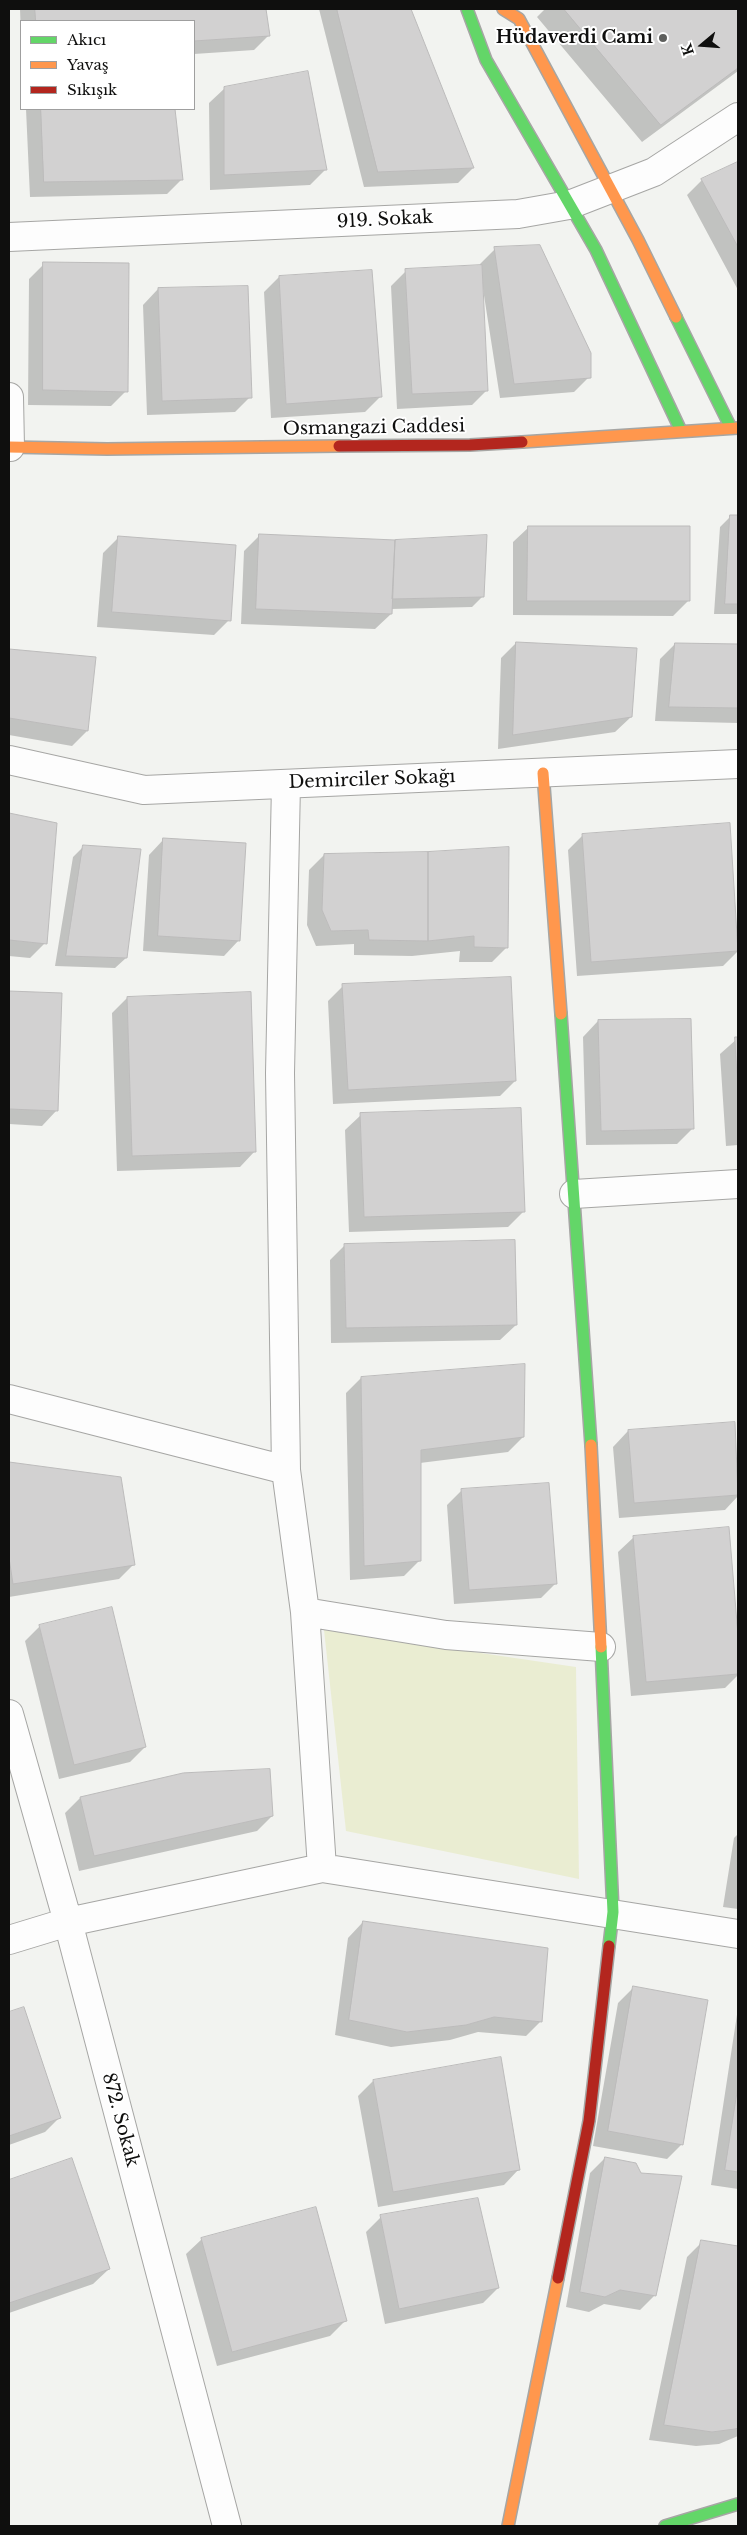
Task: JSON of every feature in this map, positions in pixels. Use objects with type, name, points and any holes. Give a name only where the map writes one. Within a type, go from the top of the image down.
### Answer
[{"type":"street","points":[[466,9],[486,60],[596,250],[681,431]]},
{"type":"street","points":[[503,9],[519,19],[638,240],[735,428]]},
{"type":"street","name":"919. Sokak","points":[[9,237],[518,214],[569,204],[611,190],[654,172],[738,117]]},
{"type":"street","points":[[9,396],[10,447]]},
{"type":"street","name":"Osmangazi Caddesi","points":[[10,447],[107,449],[470,445],[735,428]]},
{"type":"street","name":"Demirciler Sokağı","points":[[9,760],[144,790],[738,764]]},
{"type":"street","points":[[508,2526],[589,2121],[613,1912],[589,1393],[543,773]]},
{"type":"street","points":[[286,784],[280,1074],[286,1470],[305,1612],[322,1868]]},
{"type":"street","points":[[574,1194],[738,1184]]},
{"type":"street","points":[[9,1400],[286,1470]]},
{"type":"street","points":[[305,1612],[446,1635],[601,1647]]},
{"type":"street","name":"872. Sokak","points":[[9,1714],[68,1922],[228,2526]]},
{"type":"street","points":[[9,1940],[68,1922],[322,1868],[613,1912],[738,1934]]},
{"type":"street","points":[[665,2526],[738,2504]]},
{"type":"green space","points":[[324,1630],[576,1667],[579,1879],[346,1831]]},
{"type":"building","points":[[35,9],[266,9],[270,36],[195,41],[195,20],[36,20]]},
{"type":"building","points":[[337,9],[411,9],[474,168],[378,172]]},
{"type":"building","name":"Hüdaverdi Cami","points":[[564,9],[738,9],[738,68],[661,125]]},
{"type":"building","points":[[308,71],[327,170],[224,175],[224,87]]},
{"type":"building","points":[[41,110],[175,110],[183,180],[44,182]]},
{"type":"building","points":[[738,162],[738,247],[701,179]]},
{"type":"building","points":[[540,245],[591,353],[591,378],[514,384],[494,247]]},
{"type":"building","points":[[43,262],[129,263],[128,392],[43,390]]},
{"type":"building","points":[[482,265],[488,391],[412,394],[405,269]]},
{"type":"building","points":[[372,270],[382,397],[286,404],[279,276]]},
{"type":"building","points":[[248,286],[252,398],[162,401],[158,288]]},
{"type":"building","points":[[730,515],[738,515],[738,604],[725,604]]},
{"type":"building","points":[[528,526],[690,526],[690,601],[527,601]]},
{"type":"building","points":[[259,534],[395,540],[392,614],[256,609]]},
{"type":"building","points":[[487,535],[484,597],[392,599],[395,540]]},
{"type":"building","points":[[118,536],[236,545],[231,621],[112,612]]},
{"type":"building","points":[[516,642],[637,648],[632,717],[513,735]]},
{"type":"building","points":[[675,643],[738,644],[738,708],[669,707]]},
{"type":"building","points":[[9,649],[96,657],[88,731],[9,718]]},
{"type":"building","points":[[9,813],[57,823],[47,944],[9,940]]},
{"type":"building","points":[[730,823],[738,951],[591,962],[582,834]]},
{"type":"building","points":[[163,838],[246,843],[240,941],[158,936]]},
{"type":"building","points":[[83,845],[141,849],[127,958],[66,956]]},
{"type":"building","points":[[509,847],[508,948],[474,947],[474,936],[428,941],[428,852]]},
{"type":"building","points":[[428,852],[428,941],[369,940],[368,930],[331,931],[322,910],[324,854]]},
{"type":"building","points":[[511,977],[516,1081],[348,1090],[342,984]]},
{"type":"building","points":[[9,991],[62,993],[58,1111],[9,1109]]},
{"type":"building","points":[[251,992],[256,1152],[132,1156],[127,997]]},
{"type":"building","points":[[691,1019],[694,1129],[601,1131],[598,1020]]},
{"type":"building","points":[[735,1037],[738,1037],[738,1091]]},
{"type":"building","points":[[521,1108],[525,1212],[364,1217],[360,1113]]},
{"type":"building","points":[[515,1240],[517,1325],[346,1328],[344,1244]]},
{"type":"building","points":[[525,1364],[524,1437],[421,1450],[421,1561],[364,1566],[361,1377]]},
{"type":"building","points":[[735,1422],[738,1495],[634,1503],[628,1430]]},
{"type":"building","points":[[9,1462],[121,1477],[135,1565],[13,1584],[9,1558]]},
{"type":"building","points":[[549,1483],[557,1584],[469,1590],[461,1489]]},
{"type":"building","points":[[729,1527],[738,1635],[738,1674],[646,1682],[633,1536]]},
{"type":"building","points":[[112,1607],[146,1747],[74,1765],[39,1625]]},
{"type":"building","points":[[270,1769],[273,1816],[94,1856],[80,1797],[183,1773]]},
{"type":"building","points":[[363,1921],[548,1948],[542,2022],[494,2017],[466,2025],[407,2032],[349,2020]]},
{"type":"building","points":[[633,1986],[708,2000],[683,2145],[608,2131]]},
{"type":"building","points":[[24,2007],[61,2118],[9,2136],[9,2012]]},
{"type":"building","points":[[501,2057],[520,2170],[393,2192],[373,2080]]},
{"type":"building","points":[[738,2086],[738,2172],[725,2170]]},
{"type":"building","points":[[605,2157],[636,2163],[641,2173],[682,2176],[656,2296],[620,2290],[605,2297],[580,2292]]},
{"type":"building","points":[[72,2158],[110,2269],[9,2303],[9,2180]]},
{"type":"building","points":[[478,2198],[499,2288],[399,2309],[380,2215]]},
{"type":"building","points":[[316,2207],[347,2321],[232,2352],[201,2238]]},
{"type":"building","points":[[701,2240],[738,2246],[738,2428],[712,2432],[664,2425]]},
{"type":"traffic: fast","points":[[467,9],[486,60],[596,250],[681,431]]},
{"type":"traffic: fast","points":[[676,317],[731,428]]},
{"type":"traffic: fast","points":[[561,1014],[591,1445]]},
{"type":"traffic: fast","points":[[601,1647],[613,1912],[609,1946]]},
{"type":"traffic: fast","points":[[665,2526],[738,2504]]},
{"type":"traffic: slow","points":[[503,9],[519,19],[638,240],[676,317]]},
{"type":"traffic: slow","points":[[522,442],[738,428]]},
{"type":"traffic: slow","points":[[9,447],[107,449],[339,446]]},
{"type":"traffic: slow","points":[[543,773],[561,1014]]},
{"type":"traffic: slow","points":[[591,1445],[601,1647]]},
{"type":"traffic: slow","points":[[508,2526],[558,2278]]},
{"type":"traffic: jam","points":[[339,446],[470,445],[522,442]]},
{"type":"traffic: jam","points":[[558,2278],[589,2121],[609,1946]]},
{"type":"place","name":"Hüdaverdi Cami","points":[[663,38]]}]
